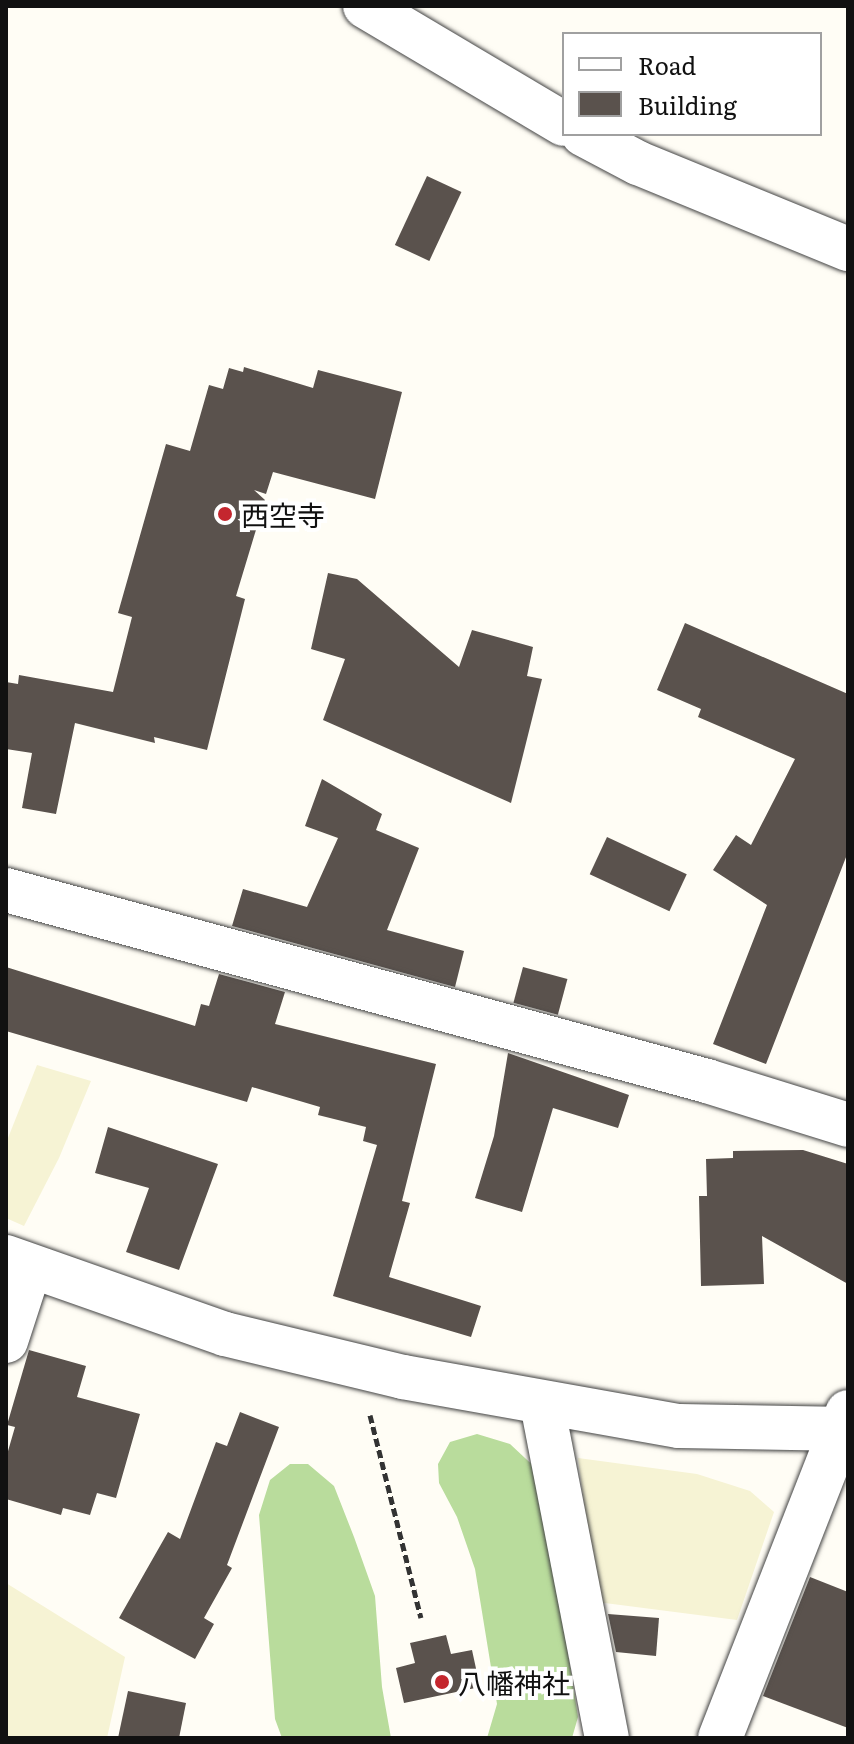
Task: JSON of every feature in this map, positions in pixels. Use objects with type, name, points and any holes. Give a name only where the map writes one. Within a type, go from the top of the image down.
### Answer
[{"type":"street","points":[[365,6],[562,123]]},
{"type":"street","points":[[587,136],[638,163],[848,249]]},
{"type":"street","points":[[6,890],[707,1081],[848,1125]]},
{"type":"street","points":[[6,1341],[18,1262],[225,1334],[358,1367],[542,1404],[679,1426],[845,1424],[720,1738]]},
{"type":"street","points":[[542,1404],[607,1738]]},
{"type":"path","points":[[358,1367],[421,1618]]},
{"type":"shaded area","points":[[37,1065],[91,1081],[59,1158],[24,1226],[6,1218],[6,1143]]},
{"type":"shaded area","points":[[578,1458],[697,1474],[750,1491],[774,1512],[737,1620],[597,1602]]},
{"type":"shaded area","points":[[6,1583],[125,1657],[107,1738],[6,1738]]},
{"type":"green space","points":[[477,1434],[510,1444],[540,1472],[578,1717],[572,1738],[487,1738],[497,1704],[475,1569],[457,1517],[439,1483],[438,1464],[450,1442]]},
{"type":"green space","points":[[290,1464],[308,1464],[334,1486],[354,1537],[375,1596],[382,1687],[391,1738],[282,1738],[275,1719],[259,1515],[270,1480]]},
{"type":"building","points":[[427,176],[461,192],[429,261],[395,245]]},
{"type":"building","points":[[244,367],[313,388],[318,370],[402,392],[375,499],[273,472],[266,494],[254,490],[265,500],[236,596],[245,599],[207,750],[154,737],[155,743],[75,723],[56,814],[22,808],[32,753],[6,749],[6,682],[18,684],[19,675],[113,692],[132,617],[118,613],[166,444],[190,451],[209,385],[223,389],[229,368],[243,372]]},
{"type":"building","points":[[328,573],[357,579],[459,667],[472,630],[533,647],[527,676],[542,679],[511,803],[323,720],[345,659],[311,649]]},
{"type":"building","points":[[685,623],[848,694],[848,852],[766,1064],[713,1044],[767,905],[713,870],[736,835],[751,845],[795,759],[698,717],[701,709],[657,690]]},
{"type":"building","points":[[322,779],[382,814],[376,830],[419,848],[387,930],[464,951],[455,987],[232,926],[243,889],[307,907],[338,838],[305,826]]},
{"type":"building","points":[[607,837],[687,874],[669,911],[590,874]]},
{"type":"building","points":[[6,967],[195,1026],[201,1004],[209,1006],[219,974],[285,992],[275,1024],[436,1064],[402,1201],[410,1203],[389,1277],[481,1306],[471,1337],[333,1296],[377,1145],[363,1141],[366,1127],[318,1115],[320,1107],[252,1087],[247,1102],[6,1031]]},
{"type":"building","points":[[523,967],[567,979],[558,1015],[513,1003]]},
{"type":"building","points":[[508,1053],[629,1095],[618,1128],[553,1108],[522,1212],[475,1198],[494,1136]]},
{"type":"building","points":[[108,1127],[218,1164],[179,1270],[126,1252],[149,1188],[95,1173]]},
{"type":"building","points":[[803,1150],[848,1164],[848,1284],[762,1236],[764,1284],[701,1286],[699,1196],[707,1196],[706,1159],[733,1158],[733,1151]]},
{"type":"building","points":[[29,1350],[86,1366],[77,1397],[140,1414],[116,1498],[97,1493],[90,1515],[63,1508],[61,1515],[6,1499],[6,1458],[15,1427],[7,1425]]},
{"type":"building","points":[[240,1412],[279,1427],[227,1565],[232,1568],[204,1618],[214,1624],[195,1659],[119,1618],[168,1532],[180,1539],[216,1442],[227,1446]]},
{"type":"building","points":[[810,1577],[848,1592],[848,1728],[763,1696]]},
{"type":"building","points":[[608,1614],[659,1618],[656,1656],[616,1652]]},
{"type":"building","points":[[446,1635],[451,1654],[472,1650],[480,1687],[404,1703],[396,1668],[415,1663],[410,1643]]},
{"type":"building","points":[[128,1691],[186,1703],[179,1738],[118,1738]]},
{"type":"place","name":"西空寺","points":[[225,514]]},
{"type":"place","name":"八幡神社","points":[[442,1682]]}]
